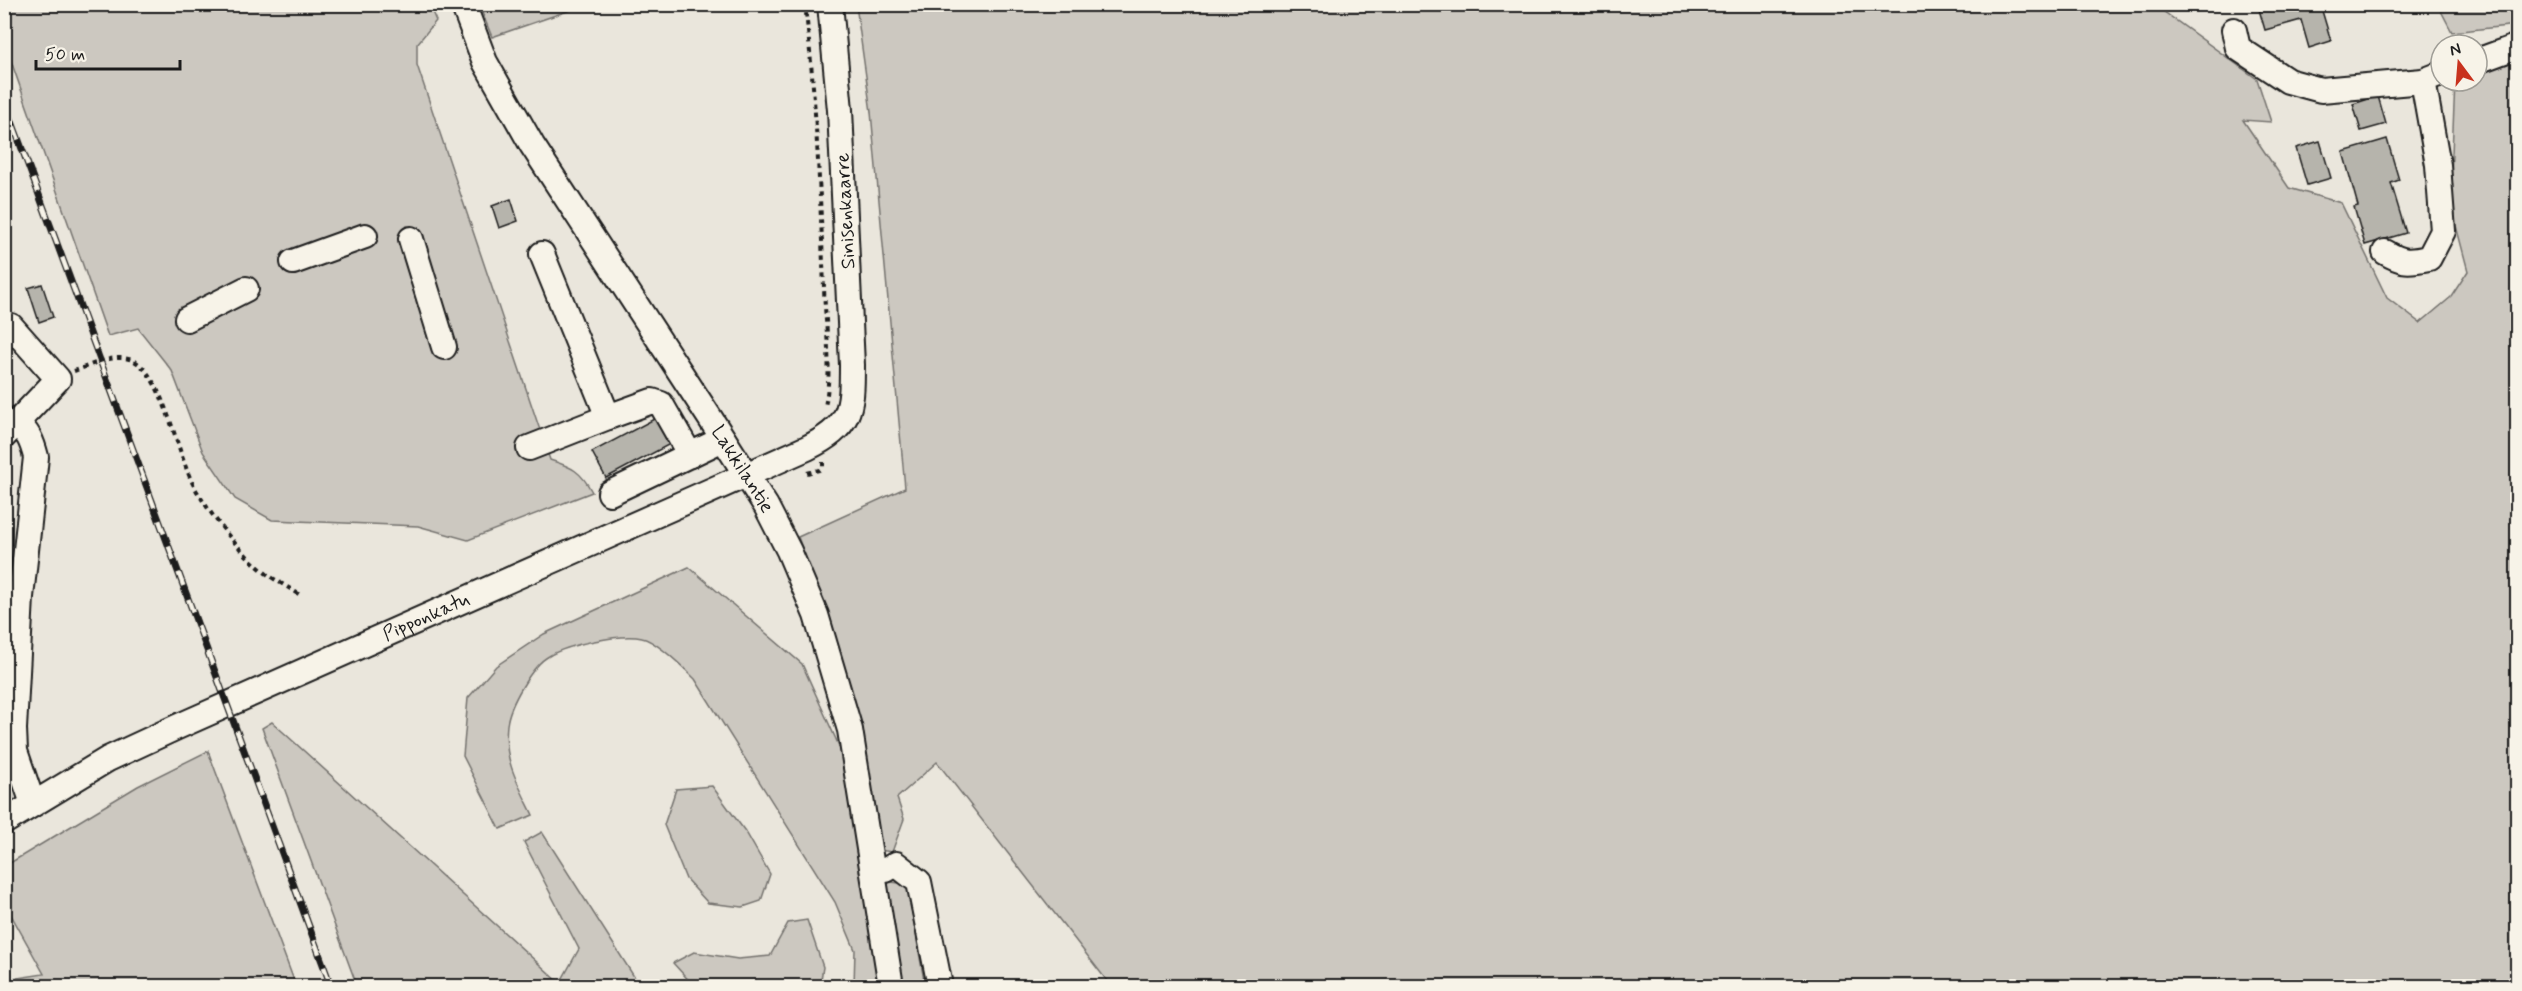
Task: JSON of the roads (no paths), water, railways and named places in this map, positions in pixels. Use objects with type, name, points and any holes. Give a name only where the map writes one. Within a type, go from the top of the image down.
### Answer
[{"type":"street","name":"Lakkilantie","points":[[463,4],[485,62],[532,145],[746,475],[789,551],[816,615],[850,730],[891,987]]},
{"type":"street","name":"Sinisenkaarre","points":[[830,4],[840,110],[847,224],[852,365],[852,395],[847,417]]},
{"type":"street","points":[[2234,30],[2238,48],[2289,81],[2321,90],[2429,78]]},
{"type":"street","points":[[2489,56],[2517,46]]},
{"type":"street","points":[[2385,252],[2398,260],[2411,262],[2429,258],[2443,231],[2433,93]]},
{"type":"street","points":[[293,262],[365,236]]},
{"type":"street","points":[[411,239],[444,347]]},
{"type":"street","points":[[542,254],[608,417]]},
{"type":"street","points":[[187,320],[246,289]]},
{"type":"street","points":[[10,429],[58,379],[11,326]]},
{"type":"street","points":[[529,448],[652,401],[661,404],[690,455]]},
{"type":"street","name":"Pipponkatu","points":[[4,822],[108,759],[823,440],[847,417]]},
{"type":"street","points":[[10,429],[25,429],[32,440],[36,457],[21,597],[14,729],[15,751],[33,804]]},
{"type":"street","points":[[610,493],[723,439]]},
{"type":"street","points":[[873,870],[886,870],[896,864],[919,882],[940,987]]},
{"type":"railway","points":[[4,100],[331,986]]}]
